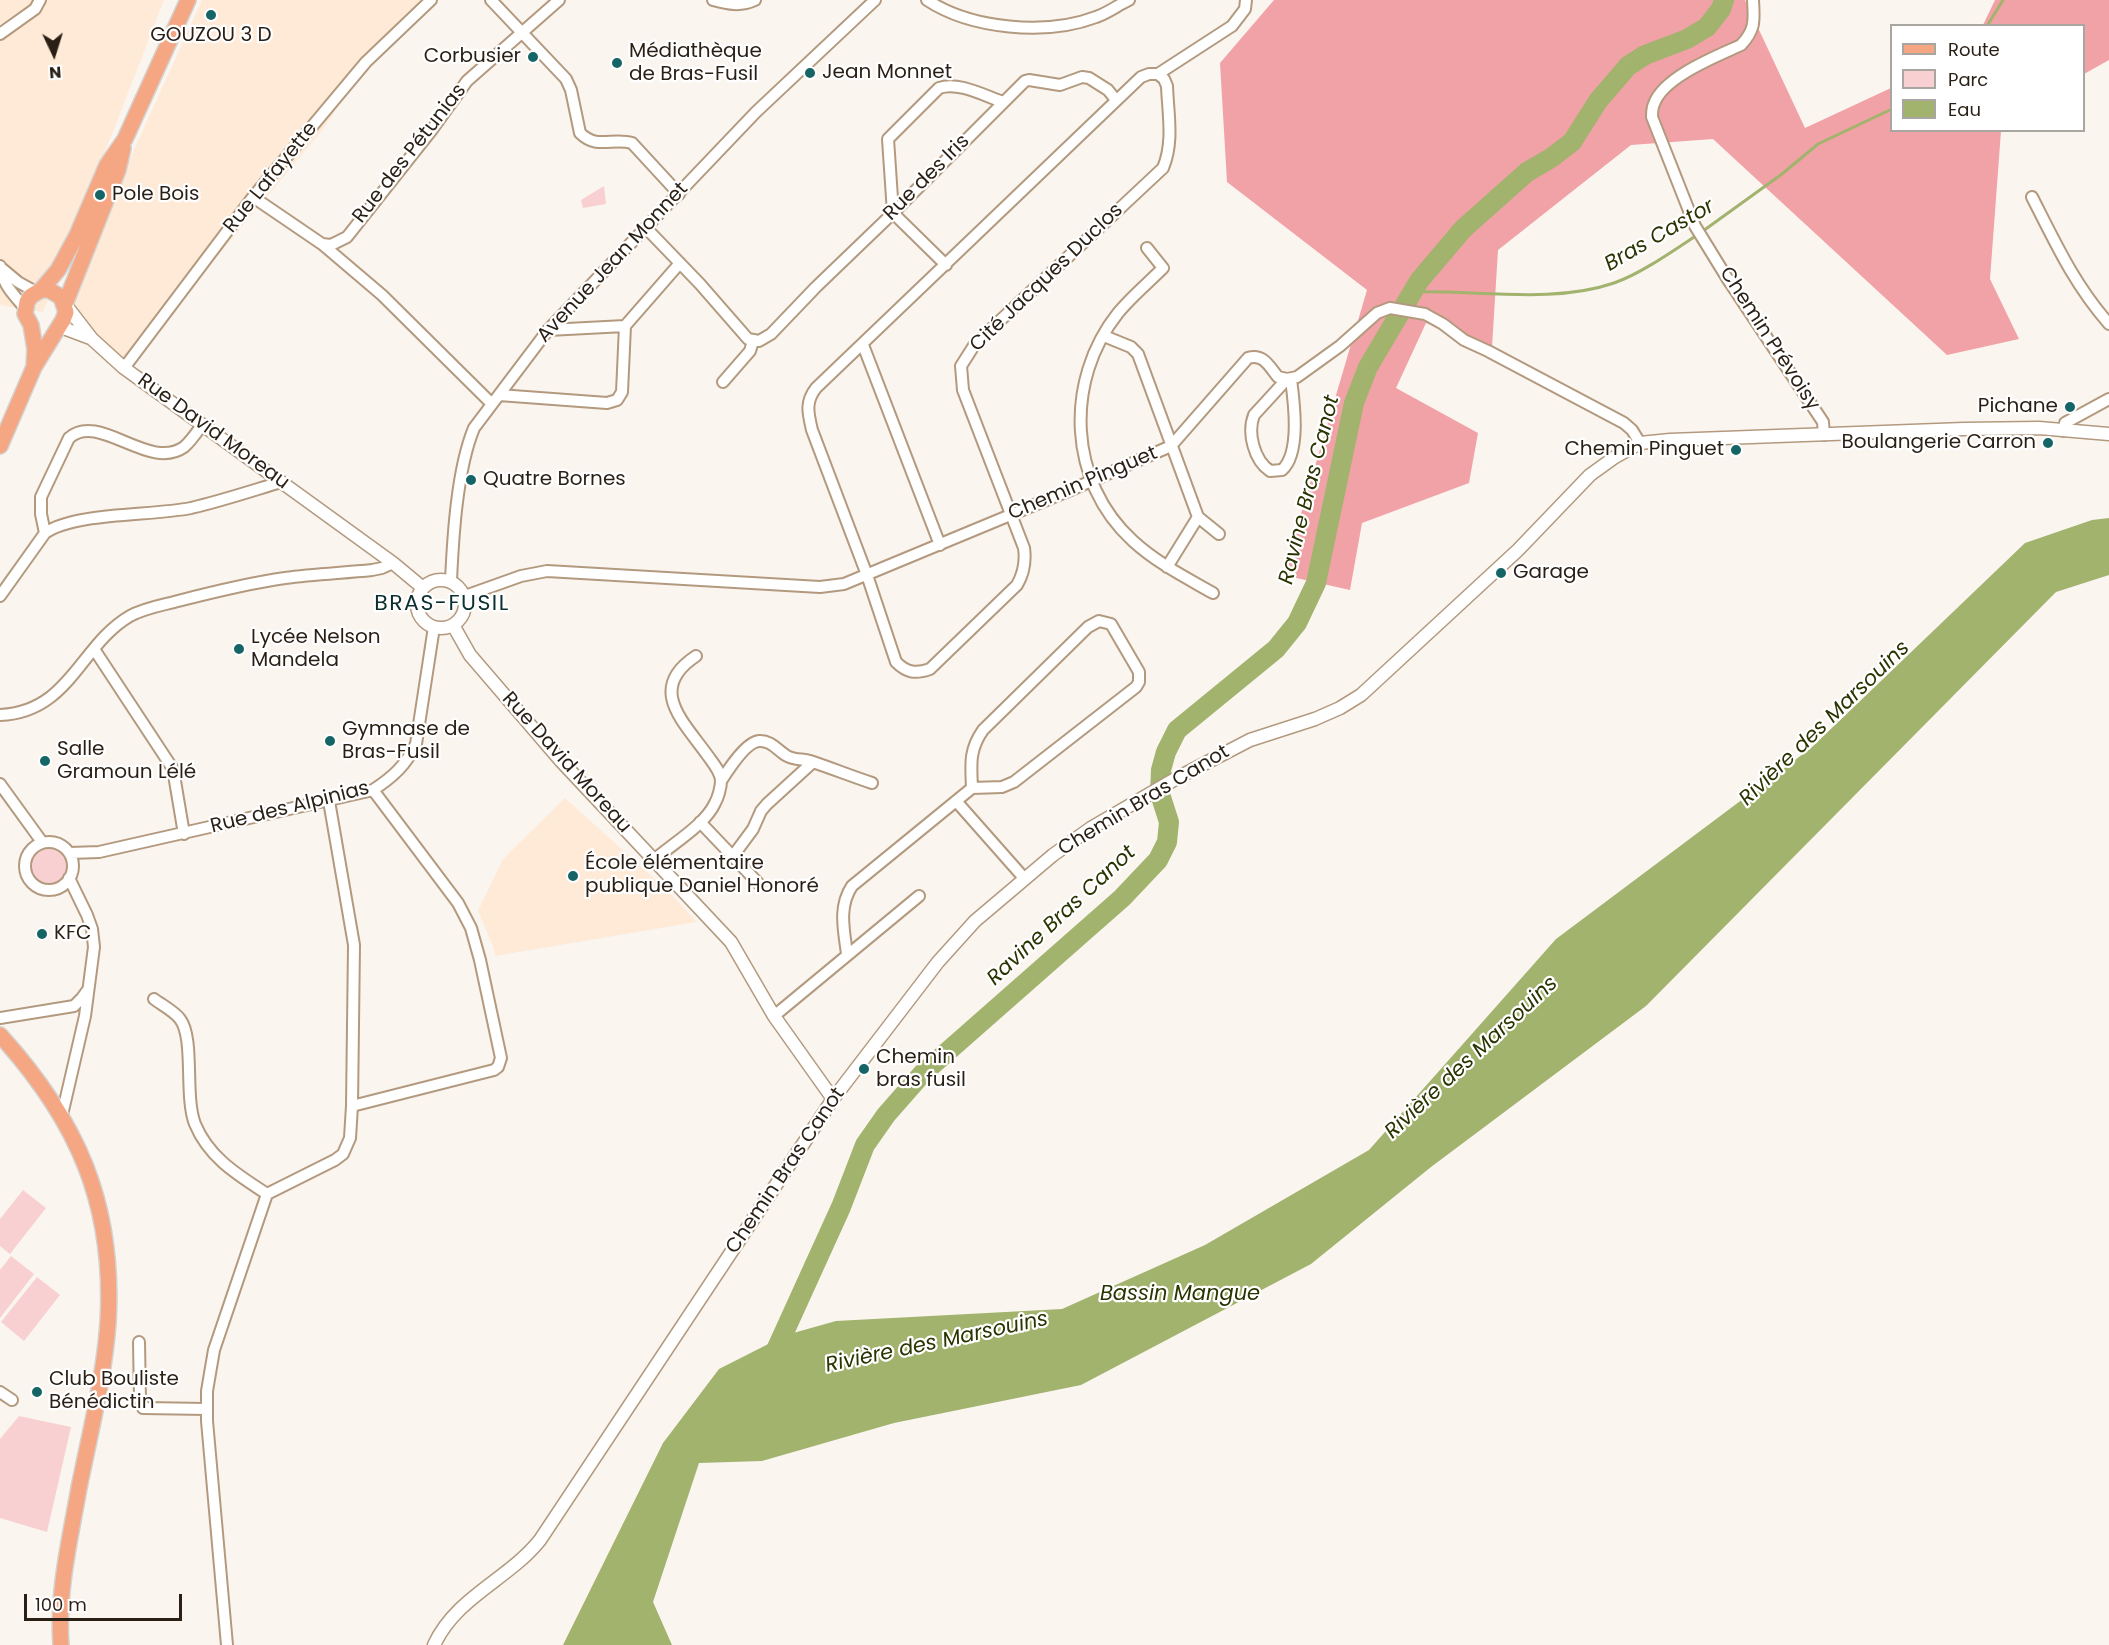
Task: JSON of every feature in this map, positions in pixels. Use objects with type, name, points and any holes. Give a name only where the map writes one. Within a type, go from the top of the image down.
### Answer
[{"type":"main road","points":[[0,446],[34,367],[63,320],[66,312],[65,303],[118,170],[125,140],[188,0]]},
{"type":"main road","points":[[34,367],[35,349],[31,325],[25,314],[27,302],[58,270],[77,236],[107,165],[125,140]]},
{"type":"main road","points":[[39,291],[56,293],[65,303]]},
{"type":"main road","points":[[31,325],[44,331],[58,326]]},
{"type":"main road","points":[[0,1035],[36,1076],[62,1115],[87,1167],[99,1207],[105,1242],[108,1272],[108,1324],[100,1383],[65,1567],[60,1617],[61,1645]]},
{"type":"street","points":[[0,34],[35,9],[40,0]]},
{"type":"street","name":"Rue Lafayette","points":[[124,368],[253,197],[366,62],[431,0]]},
{"type":"street","points":[[491,0],[566,79],[572,90],[580,133],[597,143],[623,141],[632,143],[679,194]]},
{"type":"street","name":"Rue des Pétunias","points":[[322,244],[332,244],[346,237],[431,131],[467,81],[559,0]]},
{"type":"street","points":[[713,0],[743,4],[755,0]]},
{"type":"street","name":"Avenue Jean Monnet","points":[[451,581],[455,527],[467,443],[474,428],[548,330],[756,112],[875,0]]},
{"type":"street","points":[[927,0],[940,9],[1000,27],[1036,28],[1070,25],[1098,17],[1113,3],[1129,0]]},
{"type":"street","name":"Cité Jacques Duclos","points":[[1158,74],[1167,86],[1170,141],[1163,168],[975,344],[961,366],[963,390],[1013,515],[1026,558],[1022,577],[1017,585],[930,669],[921,672],[904,670],[896,662],[867,575],[812,430],[807,409],[809,397],[1141,77],[1158,74],[1232,26],[1246,4],[1257,0]]},
{"type":"street","name":"Chemin Prévoisy","points":[[1753,0],[1754,24],[1750,36],[1741,45],[1676,78],[1662,90],[1654,103],[1652,117],[1695,226],[1823,422],[1824,435]]},
{"type":"street","name":"Rue des Iris","points":[[723,382],[750,351],[753,341],[764,339],[771,334],[1003,102],[1029,80],[1060,85],[1082,77],[1098,83],[1116,100]]},
{"type":"street","points":[[946,265],[893,213],[888,139],[939,88],[945,86],[956,86],[1003,102]]},
{"type":"street","points":[[253,197],[322,244],[382,295],[495,400],[607,403],[617,400],[622,392],[625,326],[680,263]]},
{"type":"street","points":[[2032,197],[2069,270],[2092,306],[2109,324]]},
{"type":"street","points":[[646,228],[700,284],[748,339],[753,341]]},
{"type":"street","points":[[1148,248],[1163,268],[1117,314],[1093,356],[1084,383],[1080,432],[1082,451],[1091,482],[1118,526],[1149,555],[1213,593]]},
{"type":"street","points":[[0,266],[18,282],[39,291]]},
{"type":"street","points":[[0,266],[8,290],[25,308]]},
{"type":"street","name":"Rue David Moreau","points":[[65,303],[92,339],[124,368],[393,563],[423,588]]},
{"type":"street","points":[[1289,379],[1295,423],[1289,459],[1282,470],[1270,471],[1258,460],[1252,422],[1254,415],[1289,379],[1297,377],[1340,346],[1377,313],[1390,308],[1425,314],[1464,340],[1624,423],[1632,430],[1640,443]]},
{"type":"street","name":"Rue David Moreau","points":[[58,326],[92,339]]},
{"type":"street","points":[[548,330],[625,326]]},
{"type":"street","points":[[1104,336],[1136,350],[1198,517],[1219,534]]},
{"type":"street","points":[[863,345],[940,545]]},
{"type":"street","name":"Chemin Pinguet","points":[[465,596],[521,576],[547,572],[820,587],[844,584],[1013,515],[1171,446],[1252,356],[1263,358],[1278,377],[1289,379]]},
{"type":"street","points":[[2064,430],[2065,423],[2109,399]]},
{"type":"street","points":[[45,533],[41,514],[41,497],[69,438],[74,434],[80,431],[94,431],[147,450],[165,452],[178,450],[186,445],[202,425]]},
{"type":"street","name":"Chemin Bras Canot","points":[[434,1645],[440,1632],[470,1599],[523,1558],[540,1540],[833,1099],[938,962],[975,921],[1024,878],[1091,828],[1177,778],[1250,740],[1315,719],[1340,708],[1360,695],[1518,550],[1590,475],[1640,443],[1964,429],[2039,428],[2109,434]]},
{"type":"street","points":[[0,596],[45,533],[53,527],[75,521],[191,508],[281,482]]},
{"type":"street","points":[[1167,567],[1198,517]]},
{"type":"street","points":[[0,715],[23,711],[47,701],[70,680],[94,649],[132,614],[257,583],[285,578],[372,570],[393,563]]},
{"type":"street","points":[[440,579],[451,581],[459,586],[465,596],[465,612],[453,625],[443,628],[434,627],[425,622],[418,612],[418,596],[431,581],[440,579]]},
{"type":"street","points":[[847,954],[843,917],[844,900],[852,886],[972,788],[1002,787],[1014,782],[1136,687],[1139,682],[1139,672],[1111,624],[1099,621],[1088,627],[983,730],[971,756],[972,788]]},
{"type":"street","name":"Rue David Moreau","points":[[453,625],[470,655],[561,761],[731,942],[774,1016],[833,1099]]},
{"type":"street","name":"Rue des Alpinias","points":[[70,853],[99,852],[374,789],[399,771],[410,758],[416,744],[434,627]]},
{"type":"street","points":[[94,649],[173,769],[184,834]]},
{"type":"street","points":[[696,656],[686,664],[672,682],[670,695],[674,707],[714,764],[721,781]]},
{"type":"street","points":[[654,860],[700,822],[716,803],[721,781],[731,764],[753,743],[760,741],[775,746],[788,757],[813,762],[872,783]]},
{"type":"street","points":[[733,856],[753,829],[761,811],[813,762]]},
{"type":"street","points":[[0,784],[31,829],[37,845]]},
{"type":"street","points":[[352,1107],[494,1070],[498,1067],[501,1058],[471,928],[458,903],[374,789]]},
{"type":"street","points":[[227,1645],[207,1409],[207,1390],[214,1350],[267,1194],[335,1160],[343,1154],[350,1138],[353,935],[329,801]]},
{"type":"street","points":[[956,801],[1024,878]]},
{"type":"street","points":[[700,822],[759,884]]},
{"type":"street","points":[[62,1115],[85,1016],[94,947],[92,929],[71,874],[70,853],[55,842],[37,845],[24,861],[26,875],[36,886],[50,890],[57,888],[71,874]]},
{"type":"street","name":"Rue des Alpinias","points":[[71,874],[99,852]]},
{"type":"street","points":[[57,888],[81,902]]},
{"type":"street","points":[[774,1016],[919,896]]},
{"type":"street","points":[[0,1018],[74,1006],[89,988]]},
{"type":"street","points":[[154,999],[179,1018],[183,1024],[187,1048],[188,1089],[195,1123],[200,1132],[218,1160],[267,1194]]},
{"type":"street","points":[[139,1342],[140,1400],[143,1408],[207,1409]]},
{"type":"street","points":[[0,1392],[12,1400]]},
{"type":"shaded area","points":[[0,0],[164,0],[43,312],[0,305]]},
{"type":"shaded area","points":[[202,0],[431,0],[366,62],[324,128],[129,362],[54,326]]},
{"type":"shaded area","points":[[1274,0],[1745,0],[1805,128],[1890,88],[1890,132],[2001,132],[1990,279],[2019,339],[1947,355],[1713,139],[1631,145],[1498,250],[1492,347],[1426,323],[1396,388],[1478,433],[1469,483],[1362,523],[1350,590],[1283,575],[1367,290],[1227,182],[1220,63]]},
{"type":"shaded area","points":[[1995,0],[2109,0],[2109,60],[2085,73],[2085,24],[1983,24]]},
{"type":"shaded area","name":"École élémentaire publique Daniel Honoré","points":[[565,798],[669,892],[697,922],[495,956],[478,911],[503,859]]},
{"type":"green space","points":[[604,186],[606,204],[583,208],[581,200]]},
{"type":"green space","points":[[48,846],[61,852],[67,865],[61,878],[48,884],[35,878],[29,865],[35,852]]},
{"type":"green space","points":[[23,1190],[46,1208],[10,1254],[0,1246],[0,1219]]},
{"type":"green space","points":[[11,1256],[34,1274],[0,1318],[0,1270]]},
{"type":"green space","points":[[37,1277],[60,1295],[24,1341],[1,1322]]},
{"type":"green space","points":[[19,1416],[71,1427],[47,1532],[0,1518],[0,1439]]},
{"type":"water","points":[[2109,518],[2109,575],[2056,592],[1646,1006],[1431,1167],[1311,1264],[1081,1385],[894,1423],[762,1461],[699,1463],[653,1602],[672,1645],[563,1645],[663,1443],[719,1369],[786,1335],[836,1321],[1062,1309],[1205,1245],[1369,1150],[1556,939],[1811,748],[2025,543],[2092,520]]},
{"type":"waterway","name":"Ravine Bras Canot","points":[[771,1361],[841,1207],[865,1145],[886,1115],[922,1074],[1122,898],[1158,860],[1167,842],[1169,822],[1160,794],[1161,770],[1166,752],[1177,730],[1276,649],[1297,623],[1316,583],[1354,403],[1368,367],[1419,281],[1463,229],[1527,172],[1572,142],[1598,101],[1628,66],[1645,55],[1687,39],[1707,27],[1721,9],[1724,0]]},
{"type":"waterway","name":"Bras Castor","points":[[1988,24],[2003,0]]},
{"type":"waterway","name":"Bras Castor","points":[[1703,231],[1782,174],[1818,144],[1890,110]]},
{"type":"waterway","name":"Bras Castor","points":[[1413,292],[1541,295],[1591,289],[1635,274],[1697,235]]},
{"type":"place","name":"GOUZOU 3 D","points":[[211,15]]},
{"type":"place","name":"Corbusier","points":[[533,57]]},
{"type":"place","name":"Médiathèque de Bras-Fusil","points":[[617,63]]},
{"type":"place","name":"Jean Monnet","points":[[810,73]]},
{"type":"place","name":"Pole Bois","points":[[100,195]]},
{"type":"place","name":"Pichane","points":[[2070,407]]},
{"type":"place","name":"Boulangerie Carron","points":[[2048,443]]},
{"type":"place","name":"Chemin Pinguet","points":[[1736,450]]},
{"type":"place","name":"Quatre Bornes","points":[[471,480]]},
{"type":"place","name":"Garage","points":[[1501,573]]},
{"type":"place","name":"Lycée Nelson Mandela","points":[[239,649]]},
{"type":"place","name":"Gymnase de Bras-Fusil","points":[[330,741]]},
{"type":"place","name":"Salle Gramoun Lélé","points":[[45,761]]},
{"type":"place","name":"École élémentaire publique Daniel Honoré","points":[[573,876]]},
{"type":"place","name":"KFC","points":[[42,934]]},
{"type":"place","name":"Chemin bras fusil","points":[[864,1069]]},
{"type":"place","name":"Club Bouliste Bénédictin","points":[[37,1392]]},
{"type":"district","name":"BRAS-FUSIL","points":[[442,604]]},
{"type":"water label","name":"Rivière des Marsouins","points":[[1825,724]]},
{"type":"water label","name":"Rivière des Marsouins","points":[[1472,1058]]},
{"type":"water label","name":"Bassin Mangue","points":[[1180,1295]]},
{"type":"water label","name":"Rivière des Marsouins","points":[[937,1343]]}]
